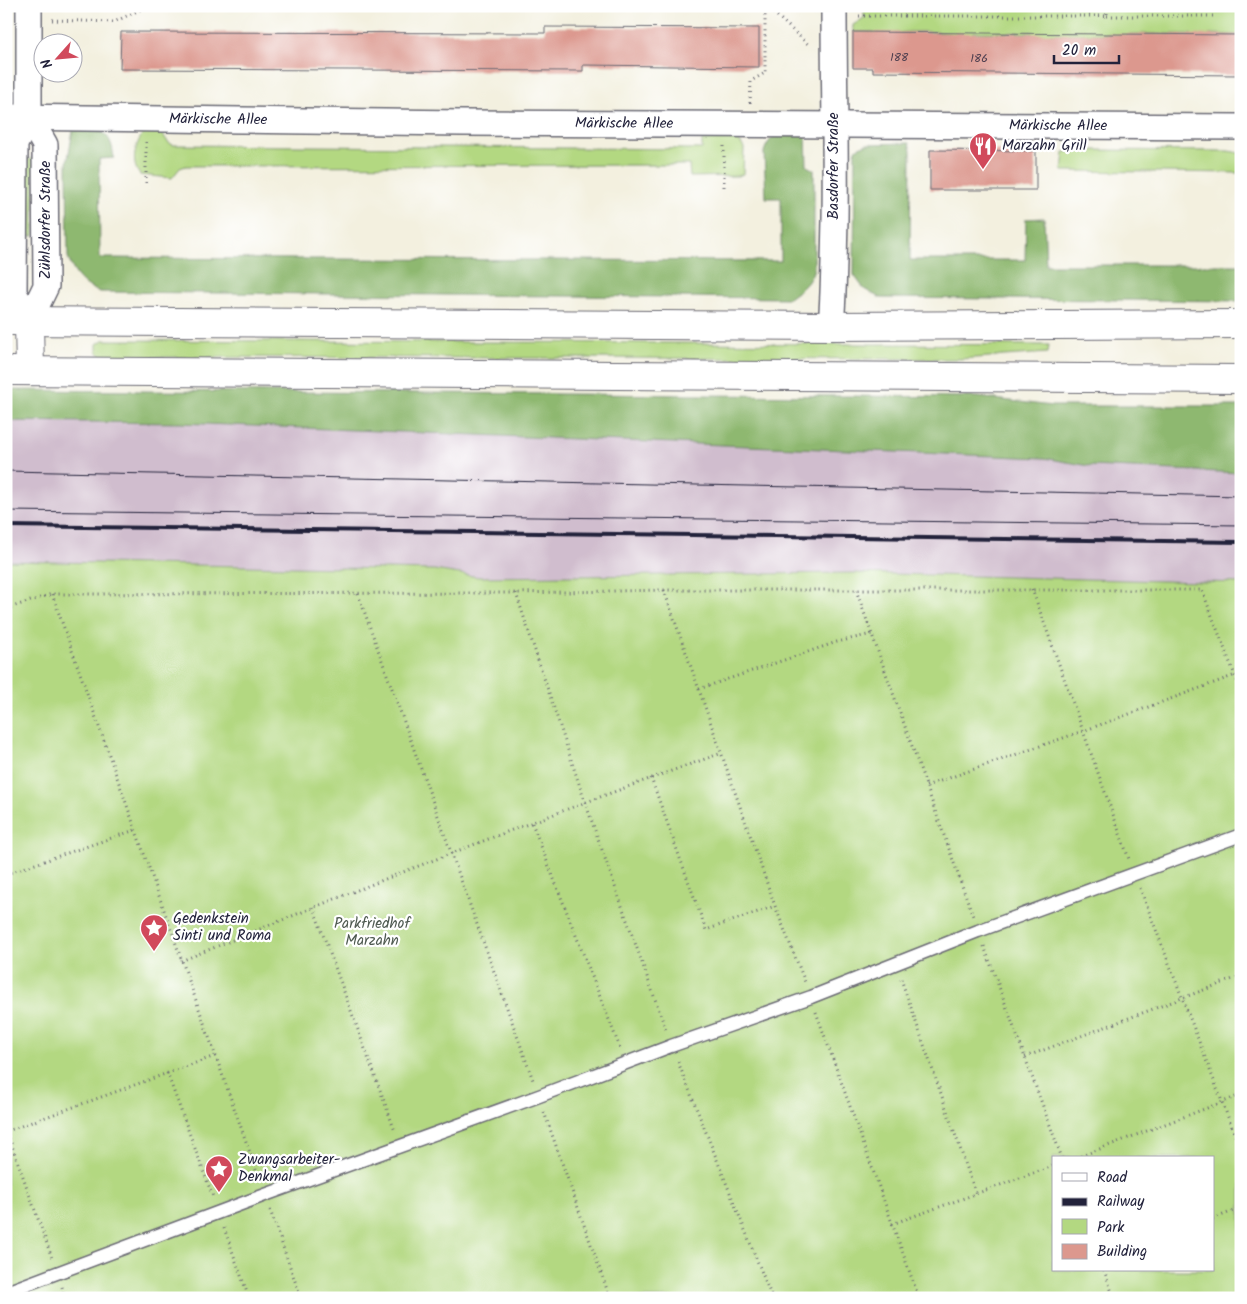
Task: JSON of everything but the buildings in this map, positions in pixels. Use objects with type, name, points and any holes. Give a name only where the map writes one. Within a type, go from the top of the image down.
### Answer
[{"type":"main road","points":[[1241,324],[831,326],[17,321],[18,371],[1241,379]]},
{"type":"street","name":"Zühlsdorfer Straße","points":[[17,321],[46,286],[46,145],[18,117],[29,6]]},
{"type":"street","name":"Basdorfer Straße","points":[[831,326],[834,298],[834,6]]},
{"type":"street","name":"Märkische Allee","points":[[18,117],[454,123],[1241,127]]},
{"type":"lane","points":[[6,1292],[671,1046],[811,998],[978,931],[1241,835]]},
{"type":"path","points":[[57,20],[114,22],[148,6]]},
{"type":"path","points":[[765,6],[813,48]]},
{"type":"path","points":[[750,95],[751,81],[765,73],[765,6]]},
{"type":"path","points":[[1107,16],[1108,6]]},
{"type":"path","points":[[859,16],[1217,16]]},
{"type":"path","points":[[724,123],[724,187]]},
{"type":"path","points":[[664,590],[775,906],[811,998],[919,1298]]},
{"type":"path","points":[[6,609],[52,594],[516,593],[664,590],[1202,590],[1241,691]]},
{"type":"path","points":[[856,590],[978,931],[1061,1156]]},
{"type":"path","points":[[516,593],[585,802],[671,1046],[772,1298]]},
{"type":"path","points":[[52,594],[301,1298]]},
{"type":"path","points":[[358,594],[610,1298]]},
{"type":"path","points":[[699,689],[837,642],[872,634]]},
{"type":"path","points":[[926,786],[1241,673]]},
{"type":"path","points":[[181,961],[313,907],[585,802],[722,753]]},
{"type":"path","points":[[651,778],[706,930],[775,906]]},
{"type":"path","points":[[532,823],[626,1063]]},
{"type":"path","points":[[6,874],[135,830]]},
{"type":"path","points":[[313,907],[401,1146]]},
{"type":"path","points":[[895,964],[976,1194]]},
{"type":"path","points":[[1025,1057],[1241,976]]},
{"type":"path","points":[[65,1298],[7,1130],[215,1056]]},
{"type":"path","points":[[167,1073],[248,1298]]},
{"type":"path","points":[[1081,1156],[1241,1096]]},
{"type":"path","points":[[892,1224],[1052,1166]]},
{"type":"path","points":[[1214,1219],[1241,1208]]},
{"type":"path","points":[[1105,1272],[1114,1298]]},
{"type":"shaded area","points":[[6,421],[180,423],[1044,458],[1090,466],[1241,473],[1241,583],[853,573],[479,577],[434,570],[6,561]]},
{"type":"green space","points":[[864,6],[1241,6],[1241,35],[1210,34],[1210,38],[1191,38],[1191,34],[1131,34],[1112,38],[1112,34],[1052,34],[1033,37],[1032,33],[973,32],[972,37],[948,33],[923,32],[874,36],[874,32],[853,32],[853,25],[864,18]]},
{"type":"green space","points":[[158,128],[168,142],[173,145],[702,149],[702,142],[707,131],[736,136],[744,148],[743,174],[738,176],[690,177],[689,165],[186,166],[180,168],[172,178],[140,175],[134,159],[138,142],[144,132]]},
{"type":"green space","points":[[96,129],[110,140],[114,158],[99,159],[100,258],[781,261],[781,198],[766,198],[764,152],[775,136],[786,133],[806,133],[807,166],[814,170],[814,268],[807,282],[789,298],[100,292],[80,279],[68,257],[67,164],[73,130]]},
{"type":"green space","points":[[909,143],[911,151],[910,260],[1025,260],[1026,219],[1044,218],[1046,265],[1241,265],[1241,301],[880,298],[864,289],[854,275],[855,153],[857,148],[867,144]]},
{"type":"green space","points":[[1087,150],[1228,151],[1241,153],[1241,173],[1062,171],[1064,152]]},
{"type":"green space","points":[[26,159],[35,159],[34,236],[25,236]]},
{"type":"green space","points":[[103,340],[1049,345],[1048,353],[960,359],[106,357],[101,356],[97,351],[97,344]]},
{"type":"green space","points":[[6,390],[978,397],[1052,406],[1241,406],[1241,473],[1090,466],[1044,458],[180,423],[6,421]]},
{"type":"green space","name":"Parkfriedhof Marzahn","points":[[6,561],[434,570],[479,577],[853,573],[1241,583],[1241,1298],[6,1298]]},
{"type":"tram line","points":[[6,471],[1241,496]]},
{"type":"tram line","points":[[6,511],[1241,525]]},
{"type":"railway","points":[[6,526],[1241,542]]},
{"type":"place","name":"Marzahn Grill","points":[[983,170]]},
{"type":"place","name":"Gedenkstein Sinti und Roma","points":[[154,952]]},
{"type":"place","name":"Zwangsarbeiter- Denkmal","points":[[219,1193]]}]
